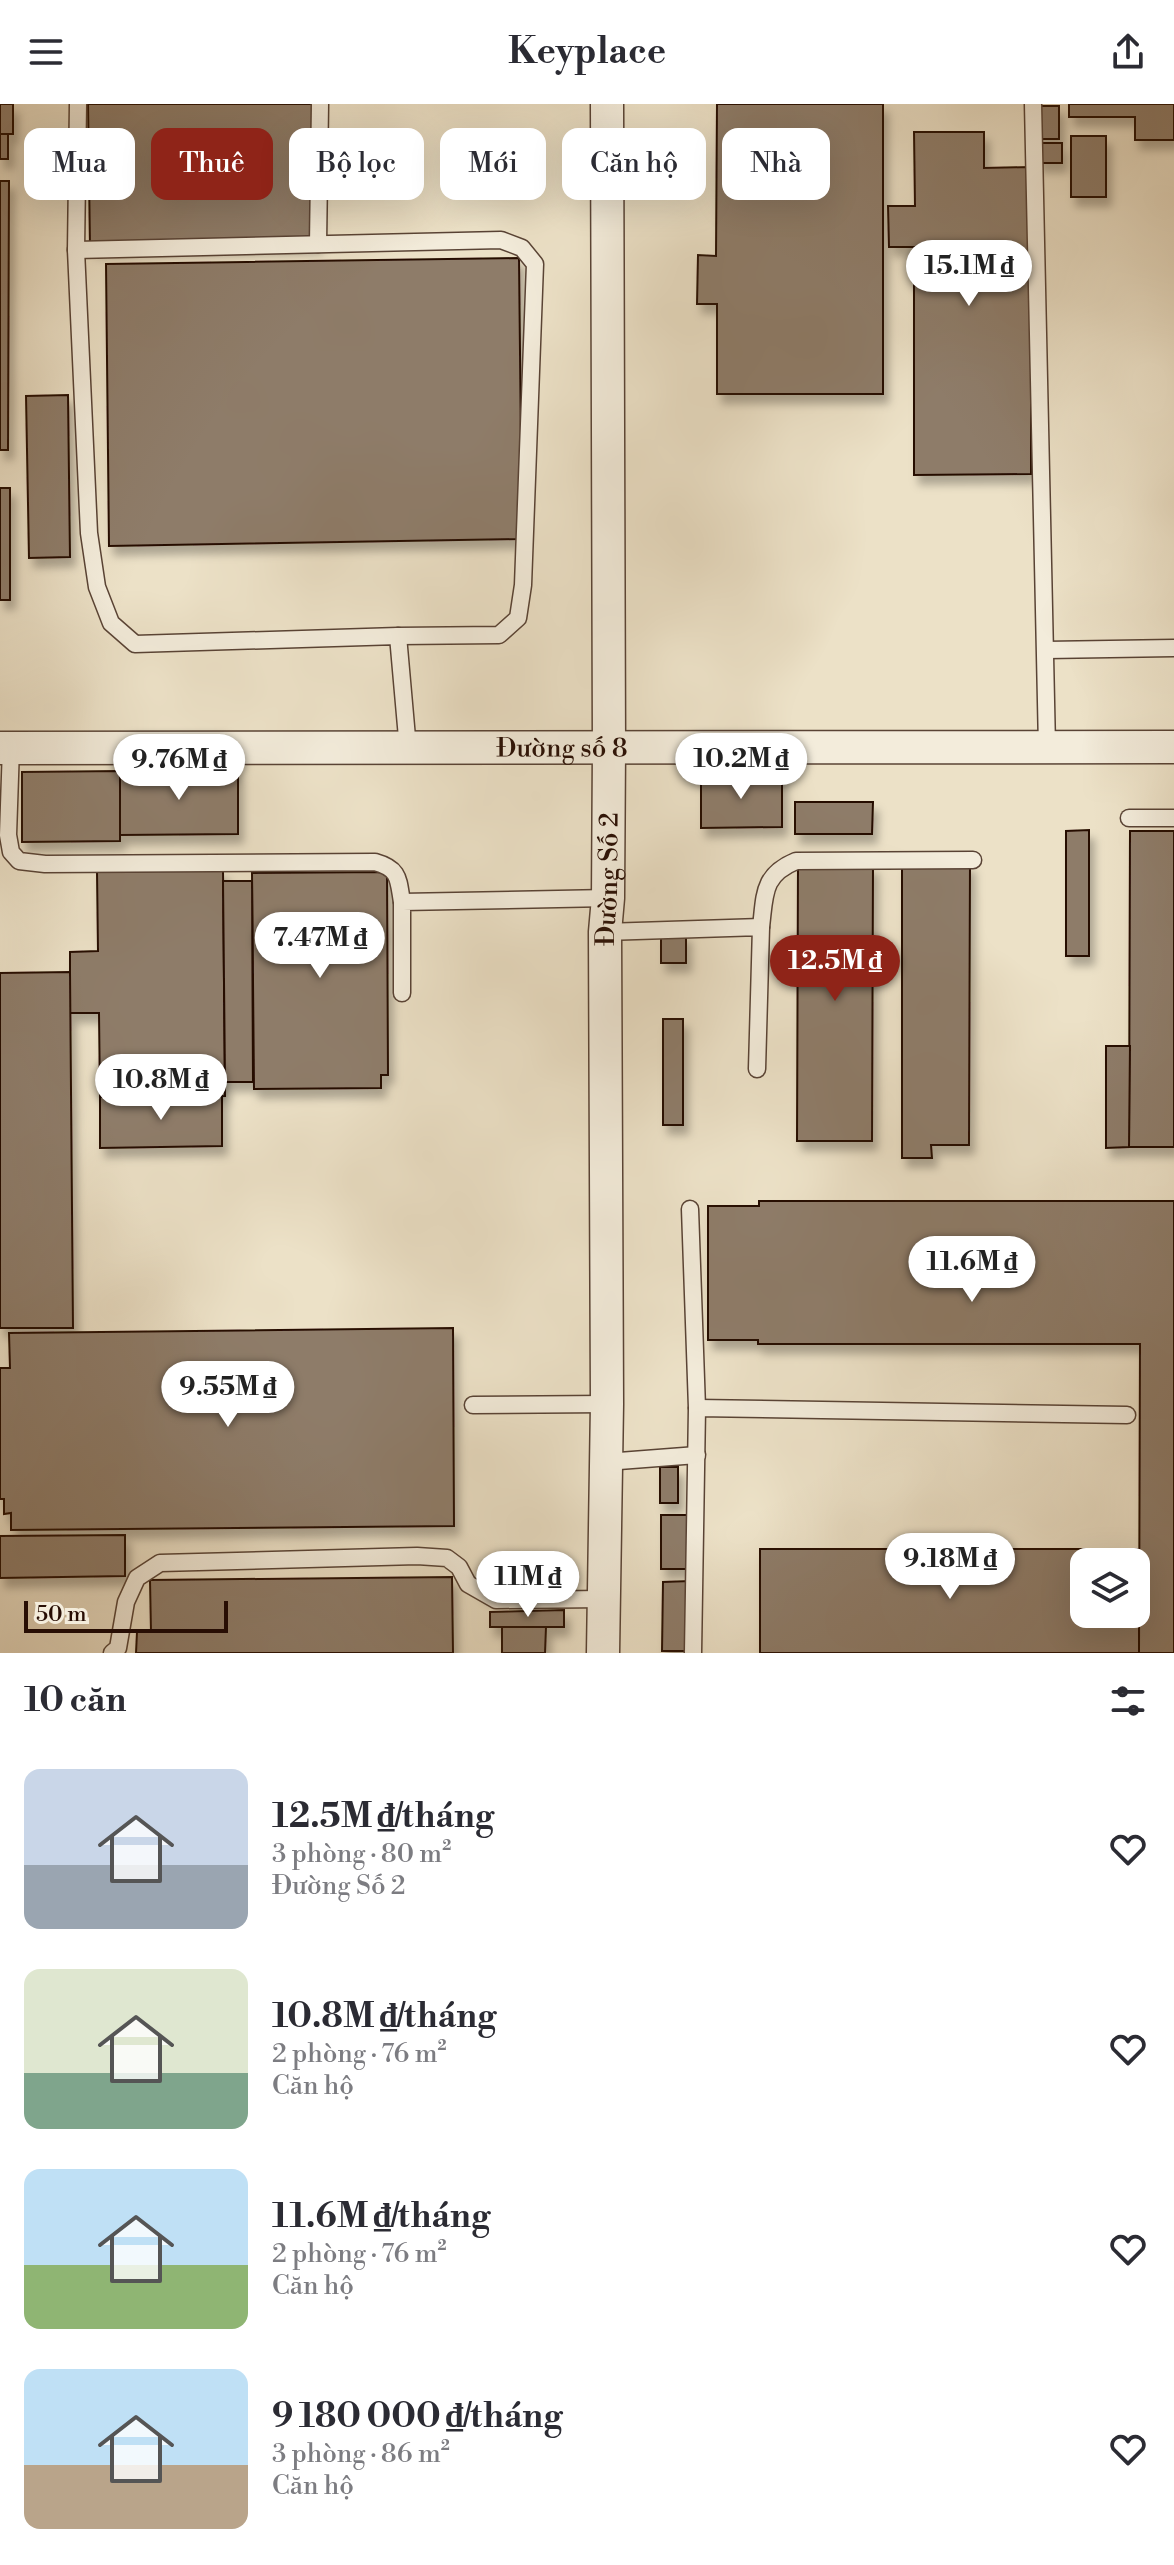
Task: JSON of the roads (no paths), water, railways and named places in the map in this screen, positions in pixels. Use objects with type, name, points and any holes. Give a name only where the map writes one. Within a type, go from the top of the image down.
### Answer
[{"type":"street","name":"Đường Số 2","points":[[603,1653],[607,1404],[605,932],[609,748],[607,104]]},
{"type":"street","name":"Đường số 8","points":[[6,748],[1174,747]]},
{"type":"lane","points":[[76,250],[501,240],[522,248],[535,264],[523,585],[518,618],[499,635],[135,644],[111,623],[97,587],[89,533],[76,250],[78,104]]},
{"type":"lane","points":[[318,244],[320,104]]},
{"type":"lane","points":[[1033,104],[1047,747]]},
{"type":"lane","points":[[398,636],[408,749]]},
{"type":"lane","points":[[1046,650],[1174,648]]},
{"type":"lane","points":[[6,748],[8,835],[11,852],[19,861],[45,864],[375,862],[389,866],[398,875],[402,902],[402,993]]},
{"type":"lane","points":[[1129,818],[1174,818]]},
{"type":"lane","points":[[757,1069],[761,927],[766,885],[780,868],[796,861],[973,860]]},
{"type":"lane","points":[[402,902],[608,898]]},
{"type":"lane","points":[[605,932],[761,927]]},
{"type":"lane","points":[[690,1209],[697,1408],[693,1653]]},
{"type":"lane","points":[[473,1405],[607,1404]]},
{"type":"lane","points":[[697,1408],[1127,1415]]},
{"type":"lane","points":[[606,1462],[697,1455]]},
{"type":"lane","points":[[112,1653],[118,1648],[126,1602],[137,1578],[160,1563],[417,1556],[447,1558],[459,1567],[468,1584],[496,1600],[604,1599]]}]
